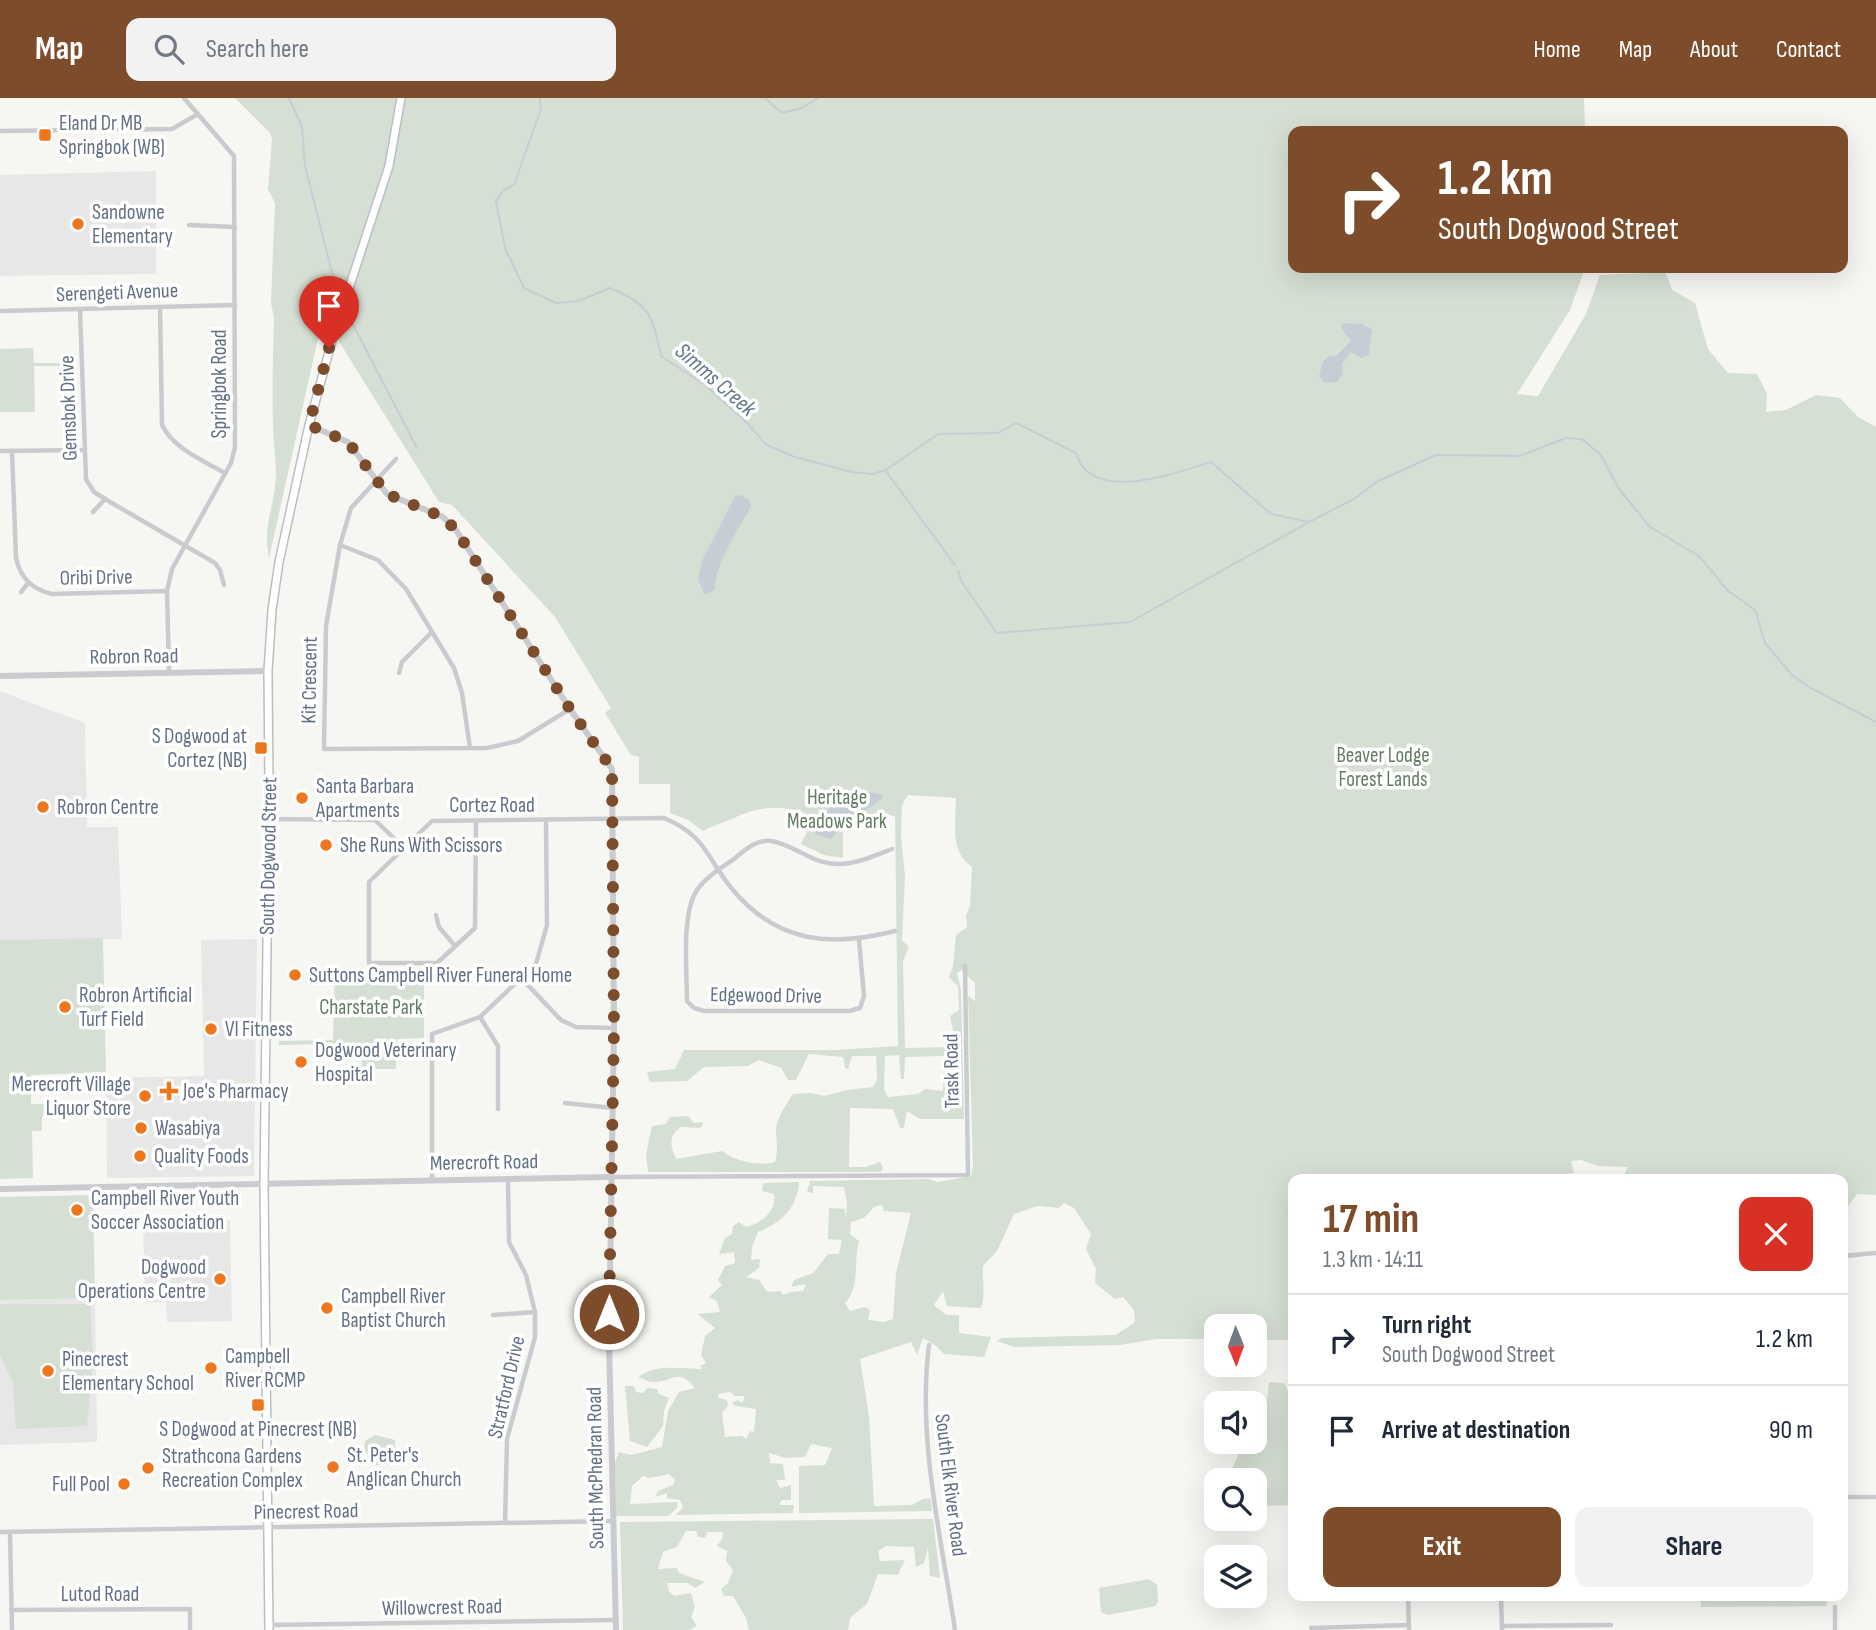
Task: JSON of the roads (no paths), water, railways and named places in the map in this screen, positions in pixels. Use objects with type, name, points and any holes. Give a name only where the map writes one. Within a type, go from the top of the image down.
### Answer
[{"type":"main road","name":"South Dogwood Street","points":[[269,1628],[264,1184],[269,819],[268,671],[272,610],[279,562],[309,425],[329,348],[388,166],[401,99]]},
{"type":"street","name":"Springbok Road","points":[[169,673],[167,591],[172,569],[225,473],[235,447],[234,156],[184,98]]},
{"type":"street","points":[[0,131],[172,129],[198,114]]},
{"type":"street","points":[[189,225],[235,227]]},
{"type":"street","name":"Serengeti Avenue","points":[[0,311],[235,305]]},
{"type":"street","points":[[160,307],[162,425],[168,438],[176,445],[225,473]]},
{"type":"street","name":"Gemsbok Drive","points":[[80,309],[86,479],[94,492],[215,563],[224,585]]},
{"type":"street","name":"South McPhedran Road","points":[[309,425],[348,442],[387,494],[443,517],[456,530],[570,709],[612,769],[614,1028],[609,1341],[616,1630]]},
{"type":"street","points":[[0,451],[84,450]]},
{"type":"street","name":"Oribi Drive","points":[[12,451],[16,558],[19,571],[28,583],[40,591],[52,594],[167,591]]},
{"type":"street","name":"Kit Crescent","points":[[396,459],[351,508],[340,545],[326,626],[324,749],[487,748],[518,741],[570,709]]},
{"type":"street","points":[[93,512],[105,499]]},
{"type":"street","points":[[340,545],[378,560],[406,589],[454,668],[470,748]]},
{"type":"street","name":"Oribi Drive","points":[[21,592],[28,583]]},
{"type":"street","points":[[399,673],[402,662],[432,632]]},
{"type":"street","name":"Robron Road","points":[[0,676],[268,671]]},
{"type":"street","name":"Cortez Road","points":[[456,946],[437,963],[369,963],[369,882],[432,821],[664,818],[686,827],[701,841],[733,890],[754,911],[777,926],[805,937],[830,941],[859,940],[895,932]]},
{"type":"street","points":[[269,819],[375,820],[404,848]]},
{"type":"street","points":[[432,1180],[432,1034],[480,1017],[536,964],[547,925],[546,820]]},
{"type":"street","points":[[436,915],[439,927],[456,946],[475,928],[476,821]]},
{"type":"street","name":"Edgewood Drive","points":[[859,940],[864,996],[860,1007],[849,1011],[704,1011],[694,1008],[687,1001],[688,910],[695,892],[754,843],[767,840],[783,843],[818,862],[836,865],[856,864],[892,849]]},
{"type":"street","name":"Trask Road","points":[[965,966],[968,1175]]},
{"type":"street","points":[[522,979],[561,1020],[576,1027],[614,1028]]},
{"type":"street","points":[[480,1017],[498,1046],[498,1109]]},
{"type":"street","points":[[565,1103],[613,1108]]},
{"type":"street","name":"Merecroft Road","points":[[0,1189],[610,1177],[968,1175]]},
{"type":"street","name":"Stratford Drive","points":[[505,1523],[507,1439],[536,1337],[535,1312],[526,1275],[509,1242],[508,1179]]},
{"type":"street","points":[[1848,1255],[1876,1252]]},
{"type":"street","points":[[493,1315],[535,1312]]},
{"type":"street","name":"South Elk River Road","points":[[929,1345],[925,1380],[926,1429],[955,1630]]},
{"type":"street","points":[[1848,1497],[1876,1497]]},
{"type":"street","name":"Pinecrest Road","points":[[0,1532],[613,1521]]},
{"type":"street","points":[[10,1532],[12,1630]]},
{"type":"street","points":[[1311,1628],[1409,1627],[1408,1601]]},
{"type":"street","points":[[1501,1601],[1502,1628],[1611,1625]]},
{"type":"street","points":[[1835,1607],[1835,1630]]},
{"type":"street","name":"Lutod Road","points":[[11,1610],[190,1609],[190,1630]]},
{"type":"street","name":"Willowcrest Road","points":[[269,1628],[616,1620]]},
{"type":"waterway","points":[[289,98],[302,127],[305,166],[336,288]]},
{"type":"waterway","points":[[540,98],[541,109],[514,185],[503,190],[496,201],[505,248],[524,288],[556,303],[578,301],[610,288],[634,300],[642,306],[652,321],[661,356],[705,385],[767,445],[792,456],[852,472],[872,474],[886,470],[938,434],[998,433],[1016,423],[1076,453],[1085,469],[1098,478],[1116,482],[1136,481],[1177,473],[1211,462],[1271,514],[1309,522],[1354,499],[1378,481],[1436,455],[1520,456],[1566,438],[1582,439],[1601,455],[1619,489],[1650,527],[1699,556],[1728,591],[1755,610],[1765,643],[1792,675],[1809,687],[1876,722]]},
{"type":"waterway","points":[[765,98],[782,113],[802,108],[818,98]]},
{"type":"waterway","points":[[348,315],[417,448]]},
{"type":"waterway","name":"Simms Creek","points":[[886,471],[955,565]]},
{"type":"waterway","points":[[958,571],[961,581],[997,633],[1130,622],[1309,522]]},
{"type":"place","name":"Eland Dr MB Springbok (WB)","points":[[45,135]]},
{"type":"place","name":"Sandowne Elementary","points":[[78,224]]},
{"type":"place","name":"S Dogwood at Cortez (NB)","points":[[261,748]]},
{"type":"place","name":"Santa Barbara Apartments","points":[[302,798]]},
{"type":"place","name":"Robron Centre","points":[[43,807]]},
{"type":"place","name":"She Runs With Scissors","points":[[326,845]]},
{"type":"place","name":"Suttons Campbell River Funeral Home","points":[[295,975]]},
{"type":"place","name":"Robron Artificial Turf Field","points":[[65,1007]]},
{"type":"place","name":"VI Fitness","points":[[211,1029]]},
{"type":"place","name":"Dogwood Veterinary Hospital","points":[[301,1062]]},
{"type":"place","name":"Joe's Pharmacy","points":[[169,1091]]},
{"type":"place","name":"Merecroft Village Liquor Store","points":[[145,1096]]},
{"type":"place","name":"Wasabiya","points":[[141,1128]]},
{"type":"place","name":"Quality Foods","points":[[140,1156]]},
{"type":"place","name":"Campbell River Youth Soccer Association","points":[[77,1210]]},
{"type":"place","name":"Dogwood Operations Centre","points":[[220,1279]]},
{"type":"place","name":"Campbell River Baptist Church","points":[[327,1308]]},
{"type":"place","name":"Campbell River RCMP","points":[[211,1368]]},
{"type":"place","name":"Pinecrest Elementary School","points":[[48,1371]]},
{"type":"place","name":"S Dogwood at Pinecrest (NB)","points":[[258,1405]]},
{"type":"place","name":"St. Peter's Anglican Church","points":[[333,1467]]},
{"type":"place","name":"Strathcona Gardens Recreation Complex","points":[[148,1468]]},
{"type":"place","name":"Full Pool","points":[[124,1484]]},
{"type":"park label","name":"Beaver Lodge Forest Lands","points":[[1383,767]]},
{"type":"park label","name":"Heritage Meadows Park","points":[[837,809]]},
{"type":"park label","name":"Charstate Park","points":[[371,1007]]}]
